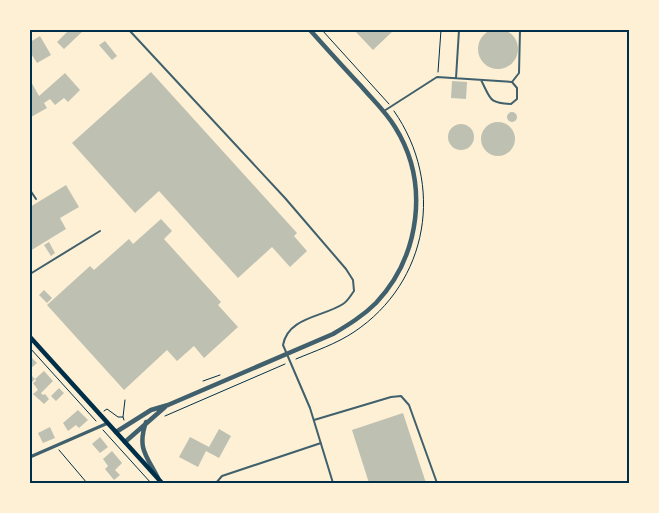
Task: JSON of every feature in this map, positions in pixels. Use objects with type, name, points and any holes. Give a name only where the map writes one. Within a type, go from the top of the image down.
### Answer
[{"type":"main road","points":[[30,337],[161,482]]},
{"type":"street","points":[[116,432],[150,410],[168,405],[333,334],[363,314],[387,290],[398,273],[414,231],[416,209],[416,187],[405,147],[396,128],[384,112],[310,30]]},
{"type":"street","points":[[125,442],[168,405]]},
{"type":"street","points":[[146,422],[141,444],[161,482]]},
{"type":"street","points":[[30,457],[108,424]]},
{"type":"lane","points":[[129,30],[285,198],[346,269],[353,280],[354,291],[345,303],[292,326],[285,336],[283,345],[314,420],[333,483]]},
{"type":"lane","points":[[456,78],[459,30]]},
{"type":"lane","points":[[512,82],[519,73],[520,30]]},
{"type":"lane","points":[[384,112],[437,77],[512,82],[517,88],[517,99],[511,104],[496,103],[492,100],[481,80]]},
{"type":"lane","points":[[30,190],[36,199]]},
{"type":"lane","points":[[30,274],[100,231]]},
{"type":"lane","points":[[314,420],[390,397],[401,396],[409,405],[436,483]]},
{"type":"lane","points":[[216,483],[222,476],[321,443]]},
{"type":"path","points":[[160,418],[339,341],[355,331],[396,292],[415,254],[421,232],[424,189],[413,143],[391,106],[322,30]]},
{"type":"path","points":[[437,77],[441,30]]},
{"type":"path","points":[[30,348],[151,483]]},
{"type":"path","points":[[125,400],[123,417],[127,424]]},
{"type":"path","points":[[100,415],[107,409],[118,417],[123,417]]},
{"type":"path","points":[[56,446],[87,483]]},
{"type":"building","points":[[498,29],[512,35],[518,49],[512,63],[498,69],[484,63],[478,49],[484,35]]},
{"type":"building","points":[[66,30],[83,31],[64,49],[57,42],[68,31]]},
{"type":"building","points":[[354,30],[394,30],[373,50]]},
{"type":"building","points":[[40,36],[51,55],[37,63],[30,52],[30,42]]},
{"type":"building","points":[[105,41],[117,56],[112,60],[99,45]]},
{"type":"building","points":[[151,72],[297,233],[294,236],[307,251],[290,267],[272,247],[238,278],[159,191],[135,213],[72,143]]},
{"type":"building","points":[[65,73],[80,90],[68,102],[64,98],[55,105],[50,99],[44,103],[47,108],[31,117],[30,120],[30,80],[39,96]]},
{"type":"building","points":[[452,81],[467,82],[466,99],[451,98]]},
{"type":"building","points":[[512,112],[517,117],[512,122],[507,117]]},
{"type":"building","points":[[498,122],[505,123],[510,127],[514,132],[514,146],[510,151],[505,155],[498,156],[491,155],[486,151],[482,146],[481,139],[482,132],[486,127],[491,123]]},
{"type":"building","points":[[461,124],[470,128],[474,137],[470,146],[461,150],[452,146],[448,137],[452,128]]},
{"type":"building","points":[[66,185],[79,207],[60,218],[66,229],[30,251],[30,207]]},
{"type":"building","points":[[161,219],[172,231],[164,239],[221,302],[218,305],[238,327],[204,358],[194,346],[177,361],[167,350],[124,390],[47,305],[90,266],[94,270],[129,239],[133,244]]},
{"type":"building","points":[[49,242],[55,253],[51,256],[44,245]]},
{"type":"building","points":[[44,290],[52,298],[47,303],[39,295]]},
{"type":"building","points":[[30,356],[37,363],[30,369]]},
{"type":"building","points":[[44,371],[53,381],[41,393],[45,394],[49,399],[44,404],[33,394],[38,390],[33,383]]},
{"type":"building","points":[[30,374],[35,379],[30,384]]},
{"type":"building","points":[[59,388],[64,393],[56,401],[51,396]]},
{"type":"building","points":[[78,410],[88,420],[79,428],[76,425],[68,431],[63,423]]},
{"type":"building","points":[[403,413],[426,483],[369,483],[352,430]]},
{"type":"building","points":[[50,427],[55,438],[43,443],[38,433]]},
{"type":"building","points":[[219,429],[231,436],[219,458],[206,451],[198,467],[179,457],[190,437],[209,447]]},
{"type":"building","points":[[100,437],[108,447],[100,453],[92,444]]},
{"type":"building","points":[[112,451],[122,463],[115,470],[120,475],[114,480],[105,469],[108,466],[103,459]]}]
